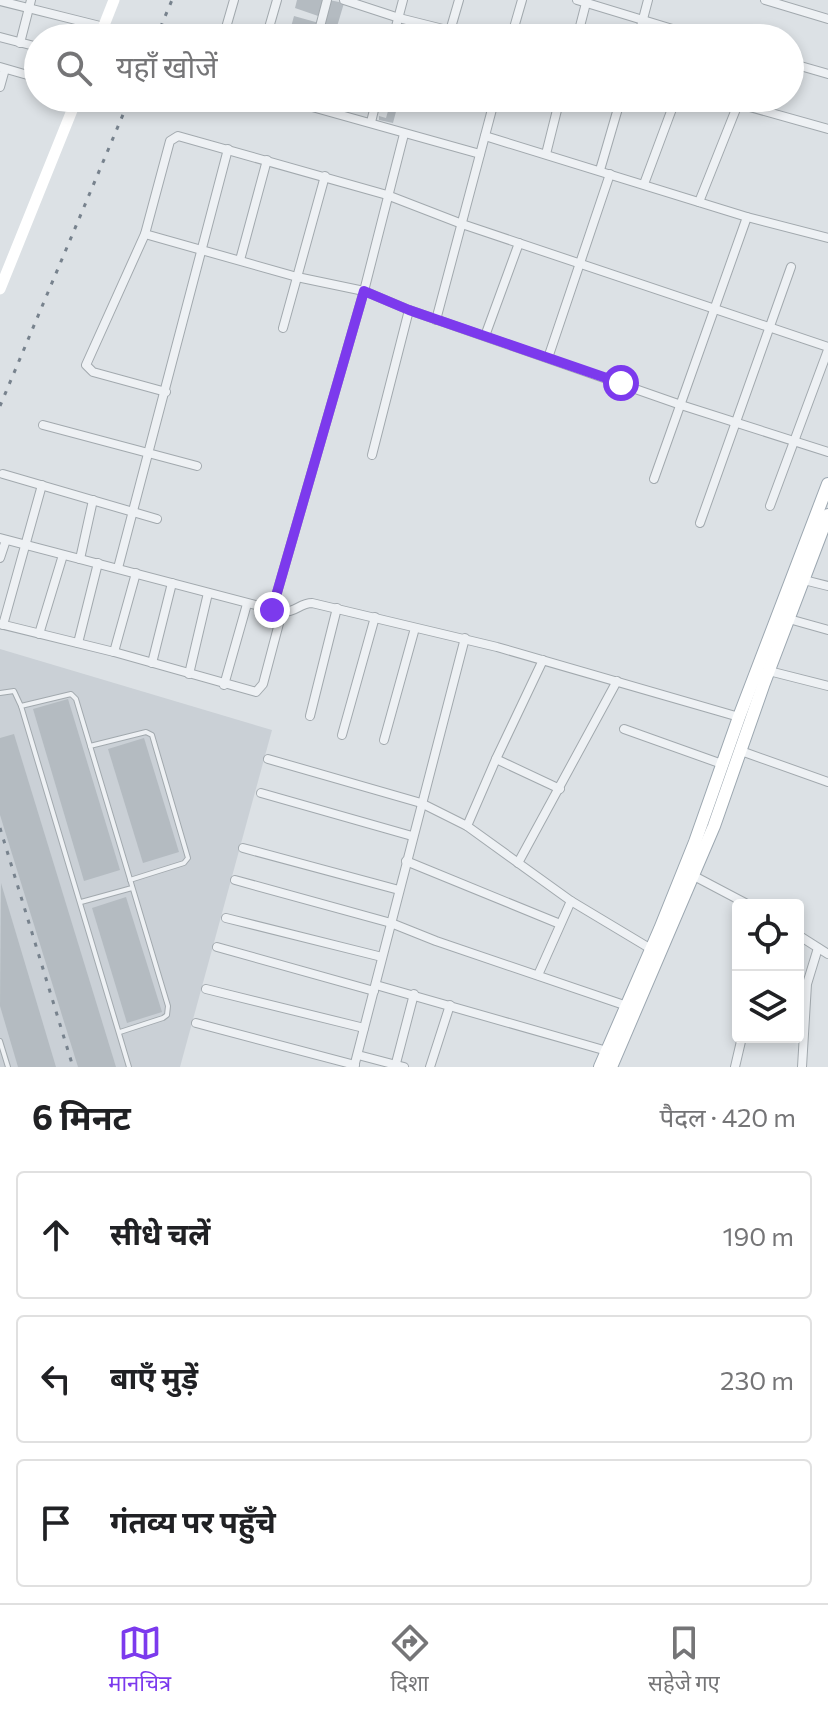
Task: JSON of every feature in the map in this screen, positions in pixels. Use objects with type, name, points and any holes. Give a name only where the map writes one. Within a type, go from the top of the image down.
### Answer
[{"type":"main road","points":[[611,1067],[651,949],[828,484]]},
{"type":"main road","points":[[600,1067],[632,1008],[694,876],[804,580],[824,538],[828,515]]},
{"type":"street","points":[[105,24],[114,0]]},
{"type":"street","points":[[227,24],[234,0]]},
{"type":"street","points":[[270,24],[277,0]]},
{"type":"street","points":[[321,24],[327,0]]},
{"type":"street","points":[[344,0],[423,24]]},
{"type":"street","points":[[397,24],[403,0]]},
{"type":"street","points":[[452,24],[459,0]]},
{"type":"street","points":[[515,24],[522,0]]},
{"type":"street","points":[[641,24],[648,0]]},
{"type":"street","points":[[765,0],[828,19]]},
{"type":"street","points":[[0,1],[30,4],[81,24]]},
{"type":"street","points":[[579,24],[581,1],[655,24]]},
{"type":"street","points":[[25,24],[30,4]]},
{"type":"street","points":[[20,43],[24,27]]},
{"type":"street","points":[[0,37],[24,44]]},
{"type":"street","points":[[804,67],[828,74]]},
{"type":"street","points":[[0,87],[2,68],[24,74]]},
{"type":"street","points":[[0,289],[6,260],[71,112]]},
{"type":"street","points":[[339,112],[404,134],[480,154]]},
{"type":"street","points":[[371,122],[374,112]]},
{"type":"street","points":[[436,320],[491,112]]},
{"type":"street","points":[[546,154],[556,112]]},
{"type":"street","points":[[600,170],[617,112]]},
{"type":"street","points":[[644,184],[671,112]]},
{"type":"street","points":[[699,202],[735,112]]},
{"type":"street","points":[[767,112],[828,129]]},
{"type":"street","points":[[42,485],[27,546],[2,624],[114,652],[251,692],[261,690],[277,611],[404,134]]},
{"type":"street","points":[[485,136],[747,217],[828,238]]},
{"type":"street","points":[[166,392],[93,372],[86,367],[145,234],[172,138],[185,138],[387,195],[462,224],[828,349],[770,506]]},
{"type":"street","points":[[118,568],[204,250],[228,149]]},
{"type":"street","points":[[240,260],[267,160]]},
{"type":"street","points":[[548,358],[610,174]]},
{"type":"street","points":[[283,328],[325,176]]},
{"type":"street","points":[[654,479],[747,217]]},
{"type":"street","points":[[145,234],[297,277],[364,291],[436,320],[828,452]]},
{"type":"street","points":[[485,336],[519,243]]},
{"type":"street","points":[[700,523],[791,267]]},
{"type":"street","points":[[372,455],[409,310]]},
{"type":"street","points":[[43,425],[197,466]]},
{"type":"street","points":[[3,474],[157,519]]},
{"type":"street","points":[[80,559],[93,500]]},
{"type":"street","points":[[0,558],[3,539],[277,611],[294,611],[308,603],[337,608],[465,638],[739,717]]},
{"type":"street","points":[[39,634],[63,555]]},
{"type":"street","points":[[78,643],[98,563]]},
{"type":"street","points":[[114,652],[136,573]]},
{"type":"street","points":[[804,580],[828,586]]},
{"type":"street","points":[[152,663],[172,583]]},
{"type":"street","points":[[189,674],[208,593]]},
{"type":"street","points":[[224,685],[247,604]]},
{"type":"street","points":[[310,716],[337,608]]},
{"type":"street","points":[[342,735],[375,617]]},
{"type":"street","points":[[789,619],[828,630]]},
{"type":"street","points":[[384,740],[415,628]]},
{"type":"street","points":[[196,1023],[354,1066],[465,638]]},
{"type":"street","points":[[467,826],[543,660]]},
{"type":"street","points":[[769,671],[828,686]]},
{"type":"street","points":[[518,863],[617,681]]},
{"type":"street","points":[[624,729],[722,764]]},
{"type":"street","points":[[741,751],[828,782]]},
{"type":"street","points":[[268,759],[421,803],[467,826],[571,901],[651,949]]},
{"type":"street","points":[[496,759],[560,789]]},
{"type":"street","points":[[261,793],[412,836]]},
{"type":"street","points":[[243,848],[399,890]]},
{"type":"street","points":[[406,861],[560,924]]},
{"type":"street","points":[[694,876],[738,899]]},
{"type":"street","points":[[235,880],[391,923],[632,1008]]},
{"type":"street","points":[[538,975],[571,901]]},
{"type":"street","points":[[226,918],[382,957]]},
{"type":"street","points":[[804,939],[828,954]]},
{"type":"street","points":[[217,947],[375,988],[414,994],[607,1051]]},
{"type":"street","points":[[802,1067],[807,984],[818,948]]},
{"type":"street","points":[[206,989],[364,1028]]},
{"type":"street","points":[[358,1055],[398,1066],[414,994]]},
{"type":"street","points":[[430,1067],[450,1005]]},
{"type":"street","points":[[735,1067],[741,1043]]},
{"type":"lane","points":[[0,693],[14,691],[21,706],[129,1067]]},
{"type":"lane","points":[[21,706],[73,695],[76,699],[168,1012],[163,1018],[120,1032]]},
{"type":"lane","points":[[90,746],[146,732],[152,735],[188,857],[184,863],[130,880]]},
{"type":"lane","points":[[81,902],[132,888]]},
{"type":"lane","points":[[0,1041],[8,1067]]},
{"type":"shaded area","points":[[0,649],[272,730],[180,1067],[0,1067]]},
{"type":"building","points":[[297,0],[325,0],[321,17],[295,8]]},
{"type":"building","points":[[329,0],[344,3],[338,24],[323,24]]},
{"type":"building","points":[[294,16],[319,23],[319,24],[292,24]]},
{"type":"building","points":[[388,112],[396,112],[393,123],[379,120],[379,116],[386,118]]},
{"type":"building","points":[[68,699],[120,870],[84,881],[33,709]]},
{"type":"building","points":[[14,734],[116,1067],[78,1067],[0,815],[0,738]]},
{"type":"building","points":[[144,738],[179,852],[143,863],[108,749]]},
{"type":"building","points":[[1,883],[56,1067],[18,1067],[0,1006]]},
{"type":"building","points":[[126,897],[162,1012],[127,1023],[92,908]]},
{"type":"railway","points":[[162,24],[172,0]]},
{"type":"railway","points":[[0,406],[124,112]]},
{"type":"railway","points":[[0,828],[73,1067]]},
{"type":"route","points":[[272,610],[364,291],[409,310],[621,383]]}]
